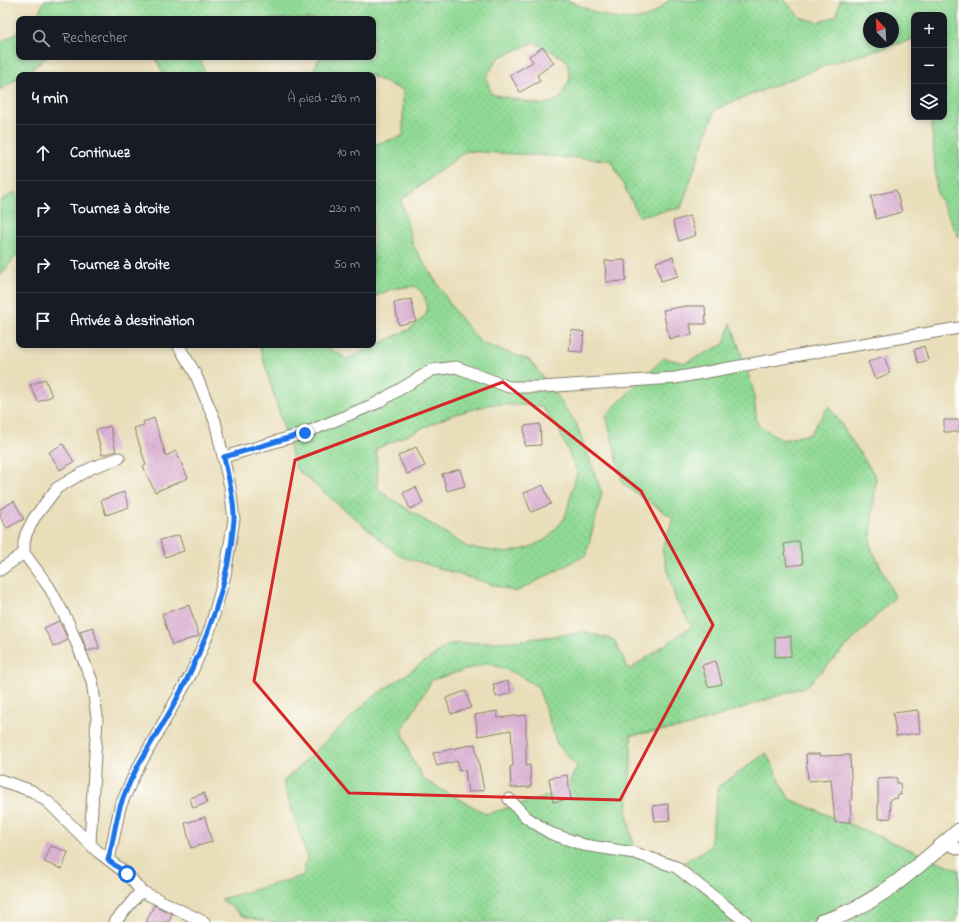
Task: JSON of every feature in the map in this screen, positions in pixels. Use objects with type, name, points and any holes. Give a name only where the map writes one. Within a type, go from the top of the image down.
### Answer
[{"type":"main road","points":[[822,922],[858,907],[894,885],[952,846],[959,831]]},
{"type":"street","points":[[224,457],[305,433],[377,403],[432,370],[456,367],[509,387],[541,387],[675,378],[826,350],[959,328]]},
{"type":"street","points":[[108,860],[120,807],[135,773],[191,674],[210,629],[225,575],[234,519],[230,487],[215,421],[195,373],[180,348]]},
{"type":"street","points":[[90,844],[96,717],[92,681],[68,622],[49,587],[24,553],[26,534],[29,526],[58,488],[91,468],[119,458]]},
{"type":"street","points":[[0,570],[24,553]]},
{"type":"street","points":[[0,780],[32,791],[48,802],[90,844],[127,874],[141,891],[204,922]]},
{"type":"street","points":[[509,799],[526,817],[550,833],[584,845],[635,853],[676,867],[746,922]]},
{"type":"street","points":[[115,922],[141,891]]},
{"type":"highlighted area","points":[[503,382],[641,491],[713,625],[620,800],[349,793],[254,681],[295,460]]},
{"type":"green space","points":[[45,0],[567,0],[607,16],[633,20],[645,17],[657,11],[668,0],[784,0],[800,17],[818,22],[836,16],[840,0],[959,0],[959,238],[937,193],[931,120],[947,120],[947,12],[911,12],[911,40],[899,43],[899,12],[863,12],[863,48],[883,48],[832,63],[715,109],[681,208],[639,216],[611,160],[466,151],[401,200],[413,245],[455,312],[481,343],[530,360],[576,423],[602,493],[586,555],[516,592],[400,556],[296,469],[260,348],[329,348],[347,359],[370,348],[376,348],[376,345],[412,328],[427,313],[425,298],[415,286],[392,289],[376,296],[376,144],[403,136],[403,90],[376,78],[376,72],[312,72],[318,60],[376,60],[376,16],[37,16]],"holes":[[[534,42],[567,60],[570,79],[560,99],[542,105],[491,94],[486,77],[498,58]],[[492,404],[541,406],[559,430],[577,472],[565,518],[547,539],[528,548],[507,553],[467,547],[378,490],[376,449],[452,415]]]},
{"type":"green space","points":[[16,33],[16,60],[43,60],[27,72],[16,72],[16,79],[0,90],[0,43]]},
{"type":"green space","points":[[156,60],[201,60],[204,72],[162,72]]},
{"type":"green space","points":[[16,192],[16,256],[0,276],[0,201]]},
{"type":"green space","points":[[731,323],[753,389],[757,424],[782,440],[810,434],[829,406],[876,477],[870,545],[895,597],[807,686],[686,727],[631,735],[631,761],[627,813],[635,853],[676,867],[710,847],[718,787],[766,753],[789,799],[959,870],[959,914],[954,922],[268,922],[243,916],[221,899],[303,876],[307,856],[283,782],[369,700],[450,644],[515,641],[586,632],[614,640],[629,670],[692,626],[676,601],[662,550],[673,518],[623,484],[606,415],[664,358],[685,363],[724,344]],"holes":[[[488,663],[515,673],[538,687],[557,744],[577,767],[565,791],[487,814],[424,780],[411,757],[402,730],[432,680]]]},
{"type":"building","points":[[543,47],[554,63],[537,75],[540,81],[520,92],[510,75],[533,62],[529,56]]},
{"type":"building","points":[[896,190],[902,212],[876,219],[871,196]]},
{"type":"building","points":[[690,216],[696,235],[679,241],[673,221]]},
{"type":"building","points":[[673,257],[678,276],[661,281],[656,262]]},
{"type":"building","points":[[625,260],[626,281],[606,282],[605,261]]},
{"type":"building","points":[[411,299],[416,321],[399,325],[394,303]]},
{"type":"building","points":[[686,306],[705,306],[706,324],[690,324],[692,335],[669,339],[663,310]]},
{"type":"building","points":[[571,330],[584,332],[582,352],[569,351]]},
{"type":"building","points":[[924,346],[928,360],[918,363],[914,350]]},
{"type":"building","points":[[884,356],[890,373],[875,379],[868,362]]},
{"type":"building","points":[[45,379],[52,396],[38,402],[30,385]]},
{"type":"building","points":[[154,418],[166,456],[176,451],[188,478],[155,492],[143,466],[146,465],[134,428],[144,425],[143,422]]},
{"type":"building","points":[[944,420],[959,420],[959,432],[944,432]]},
{"type":"building","points":[[540,424],[541,445],[525,446],[524,426]]},
{"type":"building","points":[[110,426],[116,451],[102,455],[96,430]]},
{"type":"building","points":[[63,444],[74,462],[60,470],[49,452]]},
{"type":"building","points":[[416,447],[425,466],[407,474],[398,456]]},
{"type":"building","points":[[460,469],[465,486],[447,491],[442,474]]},
{"type":"building","points":[[543,485],[551,504],[531,512],[524,493]]},
{"type":"building","points":[[416,487],[423,503],[410,509],[403,493]]},
{"type":"building","points":[[124,492],[129,507],[106,515],[101,500]]},
{"type":"building","points":[[14,501],[24,519],[7,528],[0,517],[0,509]]},
{"type":"building","points":[[179,535],[184,551],[165,557],[160,540]]},
{"type":"building","points":[[799,541],[803,564],[787,566],[784,544]]},
{"type":"building","points":[[189,605],[199,636],[172,645],[162,614]]},
{"type":"building","points":[[59,621],[68,640],[54,647],[44,628]]},
{"type":"building","points":[[93,627],[99,648],[87,651],[80,631]]},
{"type":"building","points":[[791,636],[791,656],[775,657],[775,637]]},
{"type":"building","points":[[716,661],[722,684],[708,687],[702,665]]},
{"type":"building","points":[[508,681],[511,693],[496,697],[493,684]]},
{"type":"building","points":[[466,691],[471,708],[451,714],[446,698]]},
{"type":"building","points":[[918,710],[920,733],[896,736],[893,713]]},
{"type":"building","points":[[497,711],[498,718],[526,715],[526,766],[530,765],[531,787],[511,788],[510,767],[513,766],[511,730],[478,736],[475,715]]},
{"type":"building","points":[[475,744],[484,790],[468,792],[465,770],[459,771],[457,761],[437,766],[433,753]]},
{"type":"building","points":[[806,754],[820,754],[820,756],[850,755],[852,800],[850,800],[851,822],[835,823],[831,779],[808,781]]},
{"type":"building","points":[[567,775],[571,799],[553,802],[549,778]]},
{"type":"building","points":[[897,778],[897,783],[900,783],[901,795],[897,795],[898,798],[890,799],[891,818],[878,819],[878,779]]},
{"type":"building","points":[[204,793],[207,803],[193,808],[190,798]]},
{"type":"building","points":[[668,804],[670,820],[655,821],[653,806]]},
{"type":"building","points":[[205,817],[212,842],[191,848],[185,823]]},
{"type":"building","points":[[51,846],[68,852],[62,869],[44,862]]},
{"type":"building","points":[[154,905],[172,914],[169,922],[146,922]]},
{"type":"route","points":[[127,874],[108,860],[120,807],[135,773],[191,674],[210,629],[225,575],[234,519],[224,457],[305,433]]}]
